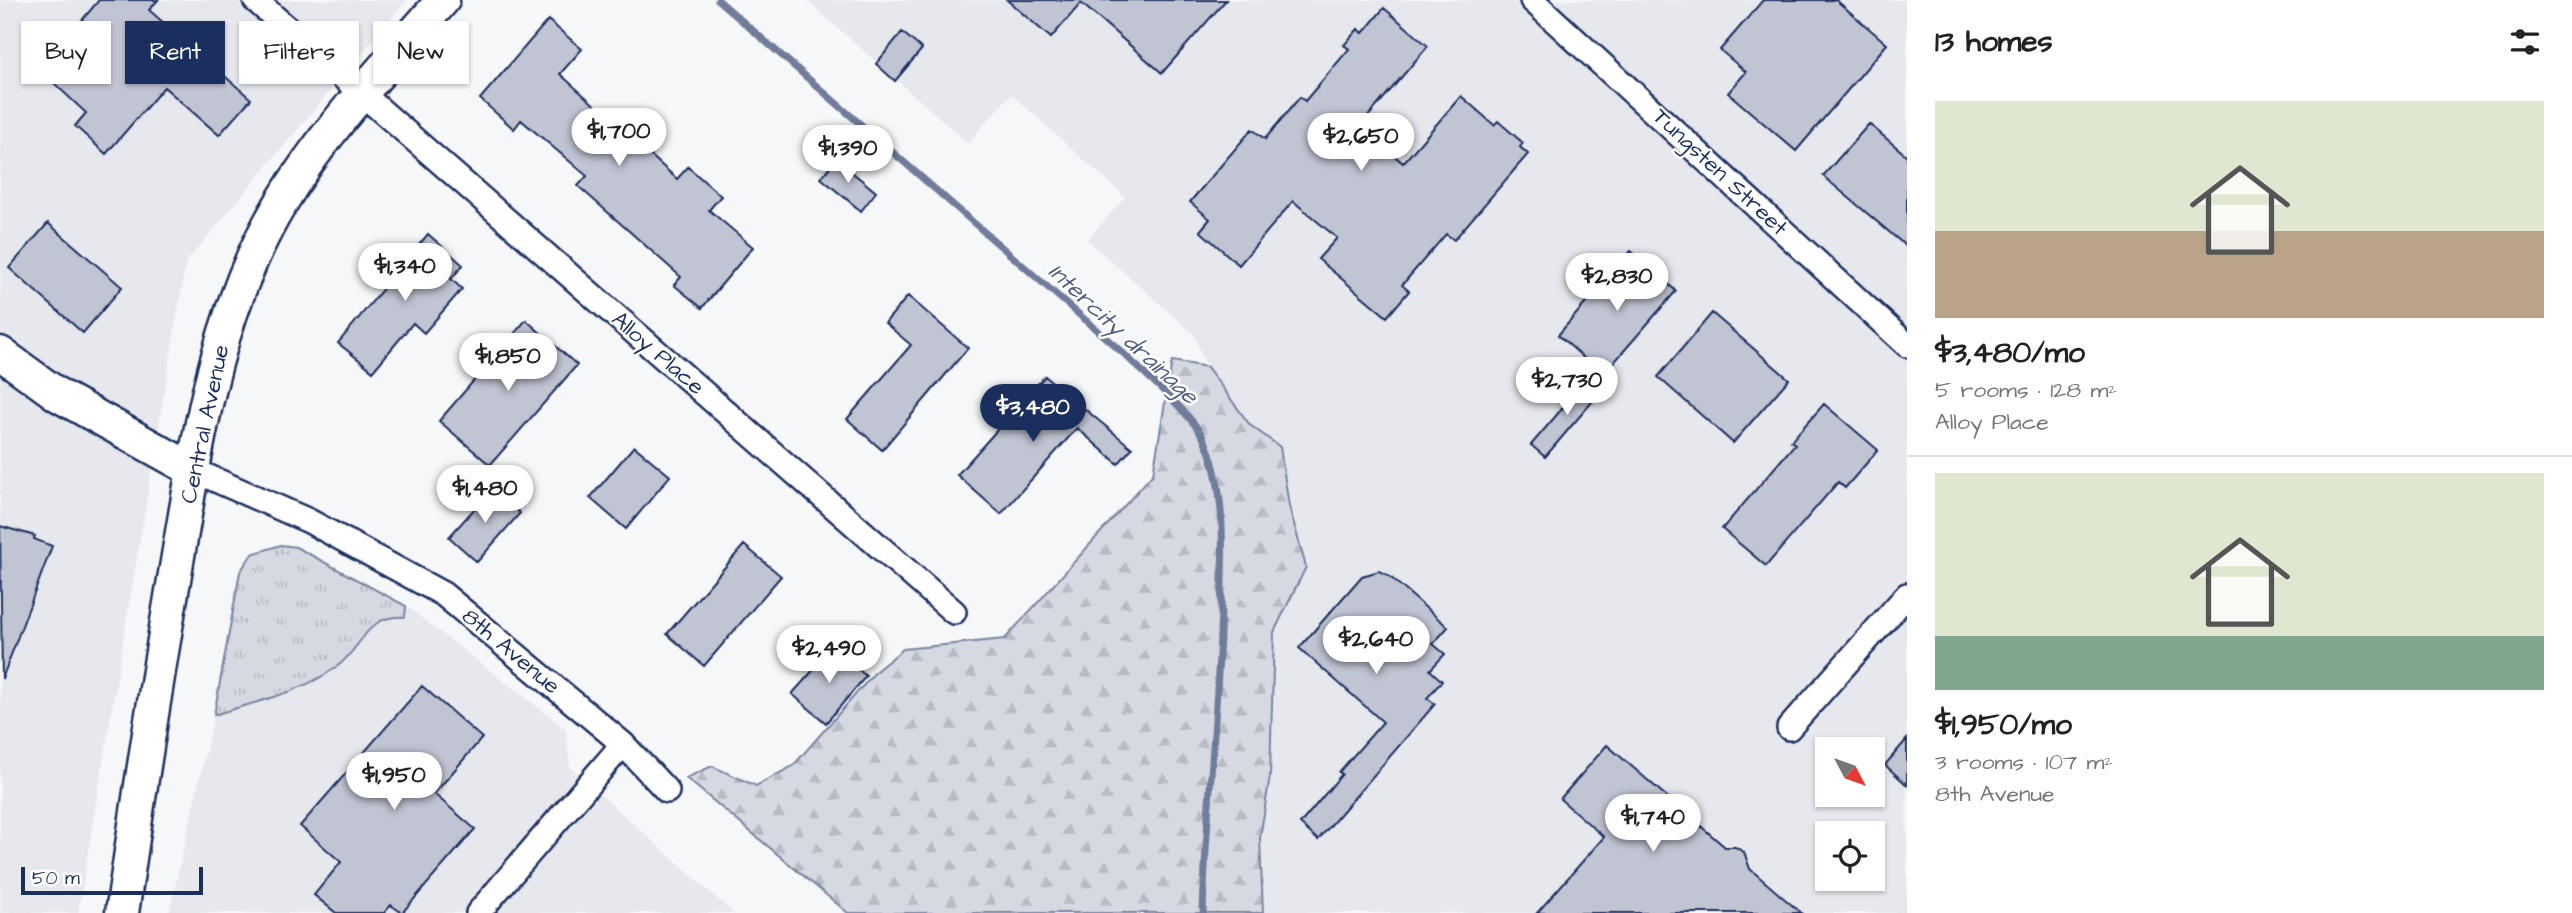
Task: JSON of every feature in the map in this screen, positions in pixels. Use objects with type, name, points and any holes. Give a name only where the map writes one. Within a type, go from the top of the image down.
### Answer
[{"type":"main road","name":"Central Avenue","points":[[122,913],[193,470],[215,361],[258,247],[281,203],[309,160],[362,93],[443,0]]},
{"type":"main road","points":[[0,353],[58,395],[193,470]]},
{"type":"street","name":"Alloy Place","points":[[255,0],[954,612]]},
{"type":"street","name":"Tungsten Street","points":[[1532,0],[1907,345]]},
{"type":"street","name":"8th Avenue","points":[[193,470],[309,521],[443,594],[623,744],[667,791]]},
{"type":"street","points":[[1789,728],[1907,595]]},
{"type":"street","points":[[478,913],[623,744]]},
{"type":"shaded area","points":[[0,0],[407,0],[389,21],[373,21],[373,40],[359,57],[359,21],[239,21],[239,84],[336,84],[186,262],[78,913],[0,913]]},
{"type":"shaded area","points":[[806,0],[1907,0],[1907,913],[1263,913],[1260,838],[1270,776],[1274,632],[1306,567],[1289,506],[1280,447],[1250,425],[1207,367],[1193,333],[1087,240],[1125,197],[1011,94],[968,143]]},
{"type":"shaded area","points":[[406,606],[566,729],[570,767],[733,913],[169,913],[214,715],[313,682],[338,666],[372,625],[390,616],[405,617]]},
{"type":"green space","points":[[1172,361],[1207,367],[1250,425],[1280,447],[1289,506],[1306,567],[1274,632],[1270,776],[1260,838],[1263,913],[848,913],[686,778],[712,766],[756,786],[793,766],[876,671],[903,649],[1005,639],[1153,474]]},
{"type":"green space","points":[[281,545],[296,547],[406,606],[405,617],[381,621],[372,627],[344,660],[322,677],[277,696],[214,715],[240,572],[252,554]]},
{"type":"building","points":[[99,0],[158,0],[149,10],[162,21],[125,21],[125,84],[225,84],[225,76],[251,99],[219,135],[164,87],[106,154],[75,126],[86,113],[55,84],[111,84],[111,21],[81,21]]},
{"type":"building","points":[[1007,0],[1226,0],[1162,73],[1081,3],[1051,38]]},
{"type":"building","points":[[1763,0],[1836,0],[1887,44],[1796,151],[1728,93],[1746,72],[1720,50]]},
{"type":"building","points":[[1384,8],[1428,46],[1360,126],[1403,163],[1461,96],[1494,125],[1498,121],[1523,143],[1520,147],[1528,154],[1454,240],[1446,234],[1402,285],[1409,291],[1387,317],[1318,259],[1337,238],[1293,201],[1239,265],[1200,231],[1210,219],[1190,202],[1252,129],[1265,139],[1300,97],[1305,101],[1349,49],[1344,45],[1358,29],[1363,33]]},
{"type":"building","points":[[548,20],[582,49],[560,74],[677,179],[688,167],[721,196],[709,210],[753,247],[702,308],[674,285],[681,277],[578,186],[587,176],[521,120],[514,129],[480,99]]},
{"type":"building","points":[[902,32],[922,49],[895,81],[876,64]]},
{"type":"building","points":[[1869,124],[1907,156],[1907,247],[1823,176]]},
{"type":"building","points":[[836,159],[876,192],[861,211],[821,178]]},
{"type":"building","points":[[48,223],[122,287],[83,333],[9,268]]},
{"type":"building","points":[[428,234],[463,265],[451,279],[462,289],[424,333],[413,323],[373,371],[338,343]]},
{"type":"building","points":[[1631,251],[1676,291],[1603,375],[1558,335]]},
{"type":"building","points":[[908,296],[968,348],[882,450],[847,419],[911,345],[885,323]]},
{"type":"building","points":[[1712,313],[1789,379],[1733,443],[1658,377]]},
{"type":"building","points":[[526,320],[577,365],[490,465],[439,421]]},
{"type":"building","points":[[1045,376],[1132,448],[1118,464],[1077,428],[1001,514],[957,475]]},
{"type":"building","points":[[1589,377],[1603,389],[1545,457],[1531,445]]},
{"type":"building","points":[[1824,404],[1878,450],[1845,488],[1838,482],[1766,566],[1722,529],[1795,444],[1791,441]]},
{"type":"building","points":[[634,446],[670,476],[626,529],[590,498]]},
{"type":"building","points":[[493,488],[520,513],[477,562],[449,537]]},
{"type":"building","points":[[0,526],[35,536],[34,539],[52,546],[2,679]]},
{"type":"building","points":[[744,545],[781,576],[704,666],[667,634]]},
{"type":"building","points":[[1379,571],[1388,575],[1448,627],[1433,644],[1445,654],[1430,670],[1442,681],[1427,698],[1435,704],[1318,840],[1300,824],[1342,774],[1339,772],[1383,722],[1299,648],[1362,576]]},
{"type":"building","points":[[833,648],[866,676],[826,723],[792,694]]},
{"type":"building","points":[[422,686],[482,738],[434,794],[475,829],[402,913],[391,905],[384,913],[336,913],[314,895],[341,862],[300,826]]},
{"type":"building","points":[[1907,739],[1907,785],[1885,765]]},
{"type":"building","points":[[1607,745],[1725,847],[1735,847],[1744,852],[1750,869],[1801,913],[1537,913],[1604,837],[1560,799]]},
{"type":"waterway","name":"Intercity drainage","points":[[718,0],[1122,352],[1177,404],[1203,437],[1216,476],[1223,545],[1203,913]]}]
